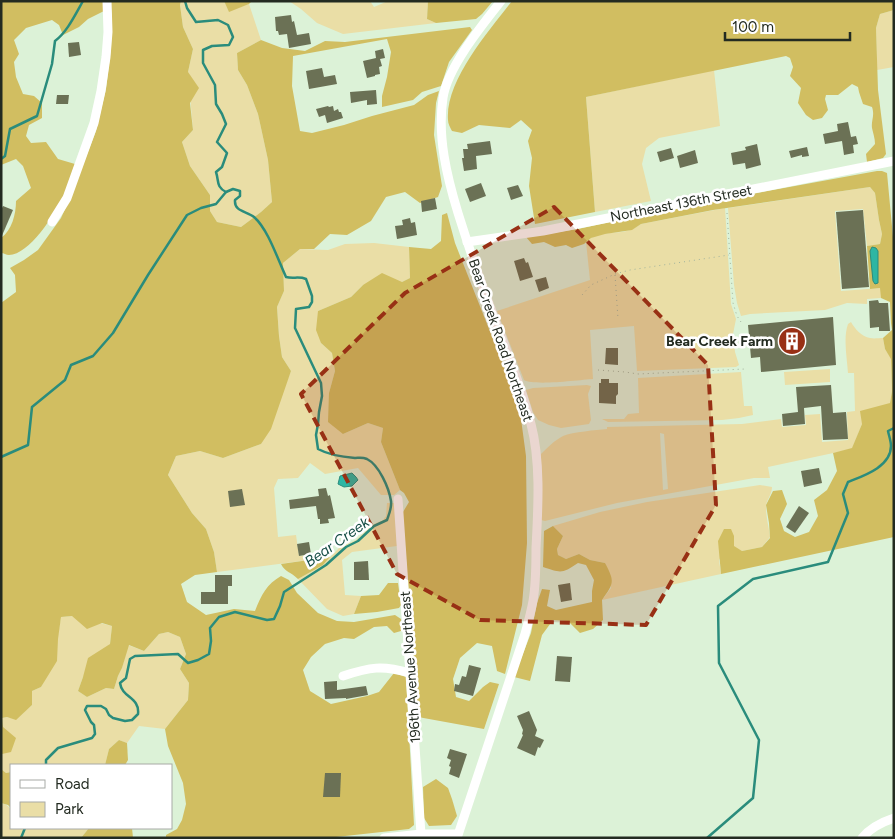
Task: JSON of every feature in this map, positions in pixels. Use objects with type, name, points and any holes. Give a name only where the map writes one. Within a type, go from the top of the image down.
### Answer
[{"type":"street","points":[[52,222],[67,198],[94,123],[102,92],[108,32],[107,1]]},
{"type":"street","name":"Bear Creek Road Northeast","points":[[457,836],[522,644],[533,601],[539,499],[535,440],[524,397],[467,242],[452,194],[445,159],[441,122],[443,96],[450,76],[462,55],[501,1]]},
{"type":"street","name":"Northeast 136th Street","points":[[467,242],[542,230],[894,161]]},
{"type":"street","name":"196th Avenue Northeast","points":[[398,500],[421,834]]},
{"type":"street","points":[[343,676],[371,668],[383,667],[410,673]]},
{"type":"street","points":[[862,838],[867,831],[894,818]]},
{"type":"street","points":[[384,838],[421,834],[457,836]]},
{"type":"path","points":[[727,213],[733,303],[741,322]]},
{"type":"path","points":[[582,295],[591,285],[615,274],[630,270],[730,255]]},
{"type":"path","points":[[615,274],[618,320]]},
{"type":"path","points":[[598,370],[638,374],[745,369]]},
{"type":"highlighted area","points":[[554,207],[708,365],[716,505],[646,625],[480,620],[397,574],[301,394],[405,293]]},
{"type":"green space","points":[[181,1],[224,1],[229,11],[249,4],[261,40],[237,53],[238,70],[247,85],[258,114],[268,160],[272,202],[241,227],[217,222],[210,211],[210,195],[190,166],[182,142],[193,130],[188,72],[193,49],[183,27]]},
{"type":"green space","points":[[289,1],[370,1],[374,7],[388,1],[428,1],[427,19],[436,23],[343,34],[317,23]]},
{"type":"green space","points":[[894,10],[894,67],[877,70],[876,28],[880,14]]},
{"type":"green space","points":[[714,70],[720,126],[659,138],[646,148],[642,164],[651,201],[595,212],[586,97]]},
{"type":"green space","points":[[870,187],[875,193],[882,234],[880,244],[867,246],[863,209],[835,211],[841,291],[881,288],[881,298],[867,299],[867,304],[847,303],[825,310],[741,316],[734,285],[728,208]]},
{"type":"green space","points":[[725,208],[731,304],[736,319],[733,334],[739,365],[736,367],[637,371],[634,326],[590,330],[593,379],[547,383],[524,380],[497,311],[590,280],[586,242],[590,238],[633,229],[641,224]]},
{"type":"green space","points":[[374,243],[409,247],[410,278],[402,282],[363,285],[351,297],[318,311],[321,343],[332,353],[335,371],[329,393],[343,434],[368,423],[383,428],[381,442],[400,490],[394,495],[381,495],[358,468],[325,474],[310,463],[298,478],[278,479],[274,488],[278,537],[296,535],[299,556],[308,555],[309,560],[217,572],[214,552],[206,529],[192,513],[168,475],[176,456],[200,451],[223,458],[261,444],[291,371],[282,357],[279,336],[277,307],[284,291],[283,263],[300,249],[328,250],[345,244]]},
{"type":"green space","points":[[851,322],[864,336],[883,338],[885,349],[891,358],[892,391],[890,403],[862,424],[852,449],[768,467],[770,478],[754,478],[617,503],[545,521],[541,520],[541,454],[563,436],[607,429],[607,427],[742,424],[781,419],[782,427],[806,425],[805,415],[820,414],[822,442],[848,440],[847,412],[855,411],[854,373],[848,373],[846,355],[848,324]],"holes":[[[660,433],[664,434],[668,489],[663,490]]]},
{"type":"green space","points":[[830,369],[830,382],[785,385],[784,372]]},
{"type":"green space","points":[[741,372],[744,406],[752,406],[753,415],[722,420],[608,422],[602,419],[624,419],[628,414],[639,413],[638,378]]},
{"type":"green space","points":[[591,386],[588,394],[591,420],[589,424],[561,428],[538,420],[533,412],[526,390],[533,388]]},
{"type":"green space","points":[[760,485],[772,487],[766,507],[770,537],[762,547],[742,551],[733,547],[734,536],[719,560],[721,574],[602,600],[611,588],[605,563],[590,560],[579,554],[566,559],[558,555],[557,549],[563,536],[553,526],[600,512],[647,502]]},
{"type":"green space","points":[[387,503],[395,503],[397,546],[352,552],[342,560],[345,595],[361,596],[354,614],[343,616],[327,609],[298,579],[323,565],[339,548],[356,540],[372,525],[383,520],[386,516]]},
{"type":"green space","points":[[72,616],[112,626],[110,644],[83,677],[78,691],[87,697],[106,688],[114,689],[128,645],[144,651],[159,634],[168,632],[180,637],[186,654],[180,669],[189,683],[188,700],[165,729],[139,726],[127,743],[119,740],[109,749],[105,764],[10,764],[10,772],[6,773],[1,769],[2,718],[16,719],[32,705],[32,691],[41,687],[52,662],[61,617]]},
{"type":"green space","points":[[1,803],[10,809],[10,829],[88,829],[81,838],[1,838]]},
{"type":"shaded area","points":[[1,1],[103,1],[104,11],[63,35],[59,25],[52,20],[26,28],[14,40],[19,54],[14,62],[16,77],[23,94],[34,96],[42,103],[42,118],[29,125],[26,136],[31,143],[46,142],[58,159],[75,164],[65,193],[48,223],[25,248],[9,255],[1,253],[1,238],[8,231],[13,221],[16,201],[31,188],[23,166],[16,159],[1,165]]},
{"type":"shaded area","points":[[110,1],[181,1],[183,27],[193,49],[188,72],[199,88],[190,103],[193,130],[182,142],[190,166],[210,195],[210,211],[217,222],[241,227],[272,202],[268,160],[258,114],[247,85],[238,70],[237,53],[261,40],[282,48],[305,51],[325,41],[345,42],[470,27],[472,30],[449,62],[441,86],[422,92],[413,100],[382,107],[382,96],[391,52],[387,39],[293,56],[292,86],[300,131],[312,133],[414,105],[428,95],[439,91],[436,103],[434,135],[442,186],[438,197],[420,203],[405,192],[386,197],[371,221],[347,235],[330,234],[314,249],[300,249],[283,263],[284,291],[277,307],[279,336],[282,357],[291,371],[271,429],[261,444],[223,458],[200,451],[176,456],[168,475],[192,513],[206,529],[214,552],[217,572],[195,575],[181,584],[187,602],[206,615],[234,609],[255,611],[265,590],[281,576],[289,580],[297,593],[318,613],[337,621],[354,622],[395,615],[401,619],[401,631],[394,633],[387,626],[374,627],[354,639],[344,638],[325,644],[311,657],[303,670],[310,691],[331,704],[379,692],[394,673],[406,677],[414,825],[409,829],[327,838],[166,838],[166,835],[177,829],[182,820],[186,804],[183,783],[168,746],[165,729],[188,700],[189,683],[180,669],[186,654],[180,637],[168,632],[159,634],[144,651],[129,645],[114,689],[106,688],[87,697],[78,691],[88,658],[110,644],[112,626],[102,623],[87,629],[72,616],[61,617],[57,661],[41,687],[32,691],[32,705],[16,720],[7,717],[2,718],[3,727],[16,738],[11,752],[1,756],[1,303],[16,292],[15,275],[10,268],[38,250],[61,218],[96,131],[106,89],[111,48],[112,17]]},
{"type":"shaded area","points":[[224,1],[252,1],[229,12]]},
{"type":"shaded area","points":[[428,1],[493,1],[476,19],[436,23],[427,19]]},
{"type":"shaded area","points":[[512,1],[894,1],[894,10],[880,14],[876,28],[878,90],[886,154],[883,158],[867,162],[866,154],[875,144],[872,128],[873,110],[872,107],[863,104],[858,87],[852,84],[838,95],[826,95],[825,99],[828,110],[822,118],[813,120],[806,115],[798,103],[801,88],[790,76],[793,67],[790,58],[786,56],[586,97],[595,212],[535,224],[529,186],[532,158],[528,141],[532,130],[521,120],[510,128],[479,125],[462,133],[452,131],[448,121],[453,89],[461,73],[470,57]]},
{"type":"shaded area","points":[[877,171],[887,173],[894,248],[894,537],[721,574],[718,541],[724,529],[731,529],[734,536],[734,546],[742,551],[762,547],[770,538],[766,505],[773,491],[782,490],[787,504],[780,519],[784,531],[795,537],[809,532],[818,516],[814,500],[827,490],[837,471],[833,453],[852,448],[862,424],[860,411],[890,403],[892,391],[891,359],[885,349],[883,338],[892,330],[890,302],[881,298],[880,288],[870,289],[867,246],[880,244],[882,234],[875,193],[870,187],[713,210],[641,224],[632,230],[591,238],[584,244],[572,248],[566,245],[555,247],[544,242],[532,244],[526,237],[578,229],[675,208]]},
{"type":"shaded area","points":[[447,213],[455,243],[506,372],[521,419],[526,456],[527,543],[522,605],[505,674],[497,671],[492,646],[477,643],[460,658],[453,679],[456,697],[469,701],[490,682],[499,684],[484,729],[418,717],[403,519],[403,512],[409,502],[400,490],[381,442],[383,428],[368,423],[343,434],[328,422],[329,393],[335,371],[332,353],[321,343],[316,330],[318,311],[351,297],[363,285],[382,273],[402,282],[410,278],[409,247],[431,249],[441,241],[442,215]]},
{"type":"shaded area","points":[[553,526],[563,536],[557,549],[558,555],[566,559],[579,554],[590,560],[605,563],[612,582],[602,600],[603,620],[593,629],[580,633],[568,621],[553,620],[542,635],[530,681],[514,677],[531,633],[542,589],[550,590],[547,606],[556,610],[592,602],[594,580],[586,565],[578,563],[565,571],[543,567],[544,531]]},
{"type":"shaded area","points":[[330,557],[323,565],[298,579],[284,569],[281,564]]},
{"type":"shaded area","points":[[388,583],[398,583],[401,605],[399,608],[354,614],[361,596],[379,595]]},
{"type":"shaded area","points":[[119,740],[127,743],[128,760],[126,764],[105,764],[109,749]]},
{"type":"shaded area","points":[[1,769],[6,773],[10,772],[10,807],[1,803]]},
{"type":"shaded area","points":[[436,779],[448,788],[452,799],[457,816],[451,825],[429,826],[424,818],[423,787]]},
{"type":"shaded area","points":[[88,829],[132,829],[133,838],[81,838]]},
{"type":"water","points":[[872,247],[878,251],[878,283],[875,284],[873,281],[870,251]]},
{"type":"water","points":[[352,473],[358,480],[352,486],[344,487],[338,484],[340,476]]},
{"type":"building","points":[[291,15],[297,35],[309,33],[311,44],[289,48],[287,34],[279,35],[278,31],[276,31],[275,17]]},
{"type":"building","points":[[79,42],[81,55],[69,57],[68,43]]},
{"type":"building","points":[[383,49],[385,58],[380,59],[382,66],[379,67],[380,74],[367,78],[363,61],[376,58],[375,51]]},
{"type":"building","points":[[322,68],[324,77],[335,75],[337,84],[309,89],[306,71]]},
{"type":"building","points":[[376,90],[377,104],[367,105],[367,100],[351,103],[350,92]]},
{"type":"building","points":[[57,95],[69,95],[68,104],[56,104]]},
{"type":"building","points":[[333,106],[334,111],[338,109],[343,118],[327,123],[325,115],[319,117],[316,109]]},
{"type":"building","points":[[848,122],[851,137],[856,136],[858,144],[853,145],[854,153],[844,155],[842,141],[825,144],[823,134],[838,131],[837,124]]},
{"type":"building","points":[[490,141],[492,154],[476,156],[477,169],[464,171],[463,149],[468,149],[467,144]]},
{"type":"building","points":[[757,144],[761,165],[746,169],[745,163],[733,165],[731,153],[746,150],[745,147]]},
{"type":"building","points":[[807,147],[809,156],[802,157],[802,155],[791,158],[789,151]]},
{"type":"building","points":[[671,148],[674,158],[660,162],[657,152]]},
{"type":"building","points":[[695,150],[698,163],[680,168],[677,156]]},
{"type":"building","points":[[481,183],[486,196],[470,202],[465,189]]},
{"type":"building","points":[[518,185],[523,196],[511,200],[507,188]]},
{"type":"building","points":[[435,198],[437,209],[422,212],[421,201]]},
{"type":"building","points":[[3,206],[13,210],[1,238],[1,210]]},
{"type":"building","points":[[863,210],[869,287],[842,289],[836,212]]},
{"type":"building","points":[[410,218],[411,223],[415,222],[417,235],[397,239],[395,226],[403,225],[402,220]]},
{"type":"building","points":[[524,258],[526,263],[528,262],[533,277],[520,281],[514,261]]},
{"type":"building","points":[[546,277],[549,288],[539,292],[535,280]]},
{"type":"building","points":[[878,300],[879,303],[888,303],[890,331],[879,331],[879,327],[870,328],[869,301]]},
{"type":"building","name":"Bear Creek Farm","points":[[833,317],[836,365],[761,372],[760,357],[751,358],[748,325]]},
{"type":"building","points":[[606,348],[618,348],[618,365],[605,364]]},
{"type":"building","points":[[601,379],[609,379],[609,383],[618,383],[616,404],[599,403],[599,383],[601,383]]},
{"type":"building","points":[[831,385],[833,413],[846,412],[848,439],[823,440],[821,406],[804,408],[805,424],[783,426],[782,414],[798,412],[796,387]]},
{"type":"building","points":[[819,468],[822,483],[804,487],[801,471]]},
{"type":"building","points":[[326,488],[328,496],[330,495],[335,518],[328,519],[329,523],[320,524],[316,506],[290,509],[289,500],[319,496],[318,489]]},
{"type":"building","points":[[242,489],[245,505],[230,507],[228,491]]},
{"type":"building","points":[[799,506],[809,513],[795,533],[786,527]]},
{"type":"building","points":[[309,542],[311,554],[299,556],[297,544]]},
{"type":"building","points":[[368,561],[369,580],[354,580],[354,562]]},
{"type":"building","points":[[215,575],[232,575],[232,586],[228,586],[228,604],[201,604],[201,592],[215,592]]},
{"type":"building","points":[[570,583],[572,600],[561,602],[558,585]]},
{"type":"building","points":[[557,656],[572,657],[570,682],[555,681]]},
{"type":"building","points":[[469,665],[481,668],[473,696],[454,691],[455,684],[459,685],[462,676],[466,677]]},
{"type":"building","points":[[337,681],[337,690],[366,686],[368,695],[346,699],[325,699],[324,682]]},
{"type":"building","points":[[529,711],[537,730],[535,736],[544,740],[540,748],[538,747],[535,756],[517,748],[523,735],[523,730],[517,716]]},
{"type":"building","points":[[450,749],[467,754],[459,778],[449,774],[451,760],[447,758]]},
{"type":"building","points":[[325,773],[341,773],[340,797],[323,797]]},
{"type":"waterway","points":[[1,159],[5,156],[10,129],[37,116],[52,64],[55,41],[67,28],[83,1]]},
{"type":"waterway","name":"Bear Creek","points":[[46,764],[46,760],[58,748],[92,738],[95,734],[94,725],[85,710],[87,706],[101,706],[113,718],[125,721],[132,720],[138,714],[136,704],[124,692],[120,683],[126,678],[130,659],[135,656],[178,654],[188,663],[209,654],[210,628],[219,617],[235,612],[267,620],[274,619],[284,592],[326,565],[346,547],[358,541],[374,526],[387,520],[391,509],[391,501],[386,484],[376,466],[365,458],[350,458],[318,449],[316,435],[322,396],[321,383],[295,328],[296,309],[309,307],[312,302],[312,296],[306,279],[286,277],[264,229],[254,217],[237,207],[235,200],[240,196],[240,191],[233,189],[226,192],[219,186],[216,172],[222,167],[227,153],[217,142],[226,124],[216,104],[215,85],[203,63],[203,50],[212,46],[229,45],[233,37],[228,25],[218,20],[196,22],[185,1]]},
{"type":"waterway","points":[[1,457],[28,445],[32,407],[65,380],[71,365],[93,356],[113,333],[187,215],[201,208],[216,204],[226,192]]},
{"type":"waterway","points":[[707,838],[753,798],[759,740],[719,663],[718,606],[753,579],[828,562],[848,513],[843,494],[848,482],[875,470],[886,460],[891,446],[888,431],[894,428]]},
{"type":"waterway","name":"Bear Creek","points":[[21,838],[25,829]]},
{"type":"place","name":"Bear Creek Farm","points":[[792,341]]}]
